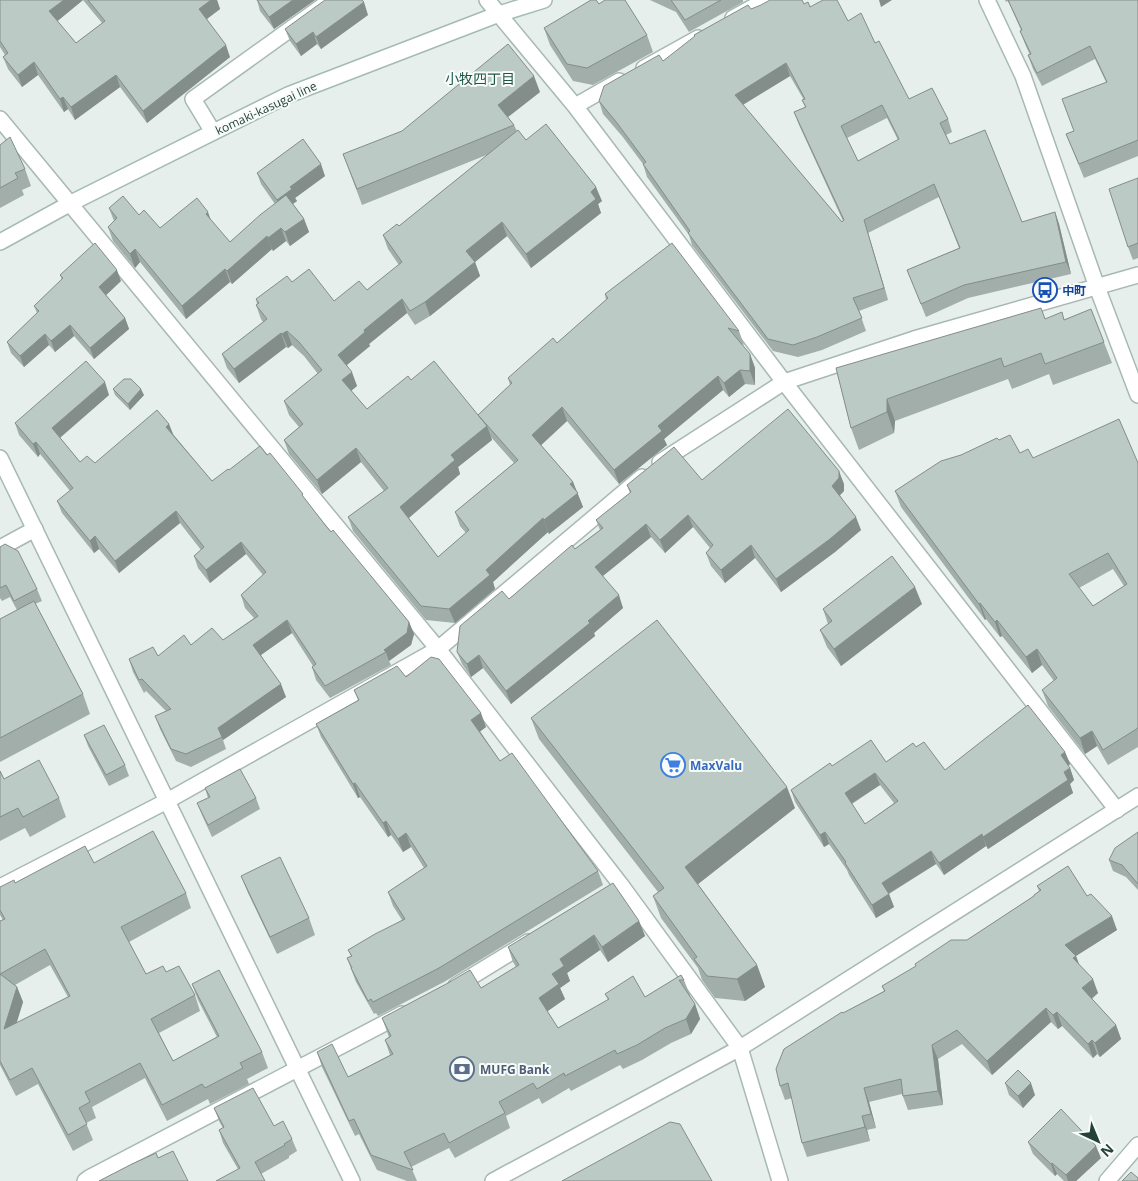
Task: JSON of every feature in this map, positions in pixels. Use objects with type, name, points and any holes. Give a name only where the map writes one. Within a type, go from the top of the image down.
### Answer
[{"type":"street","points":[[213,132],[193,99],[332,0]]},
{"type":"street","points":[[487,0],[574,106],[784,382],[1117,810]]},
{"type":"street","name":"komaki-kasugai line","points":[[0,242],[71,203],[288,95],[499,14],[544,0]]},
{"type":"street","points":[[574,106],[766,0]]},
{"type":"street","points":[[987,0],[1023,76],[1097,287],[1138,395]]},
{"type":"street","points":[[0,119],[438,649],[621,885],[740,1048],[780,1181]]},
{"type":"street","points":[[0,887],[167,801],[438,649],[667,456],[784,382],[914,339],[1138,275]]},
{"type":"street","points":[[0,458],[352,1181]]},
{"type":"street","points":[[0,548],[35,530]]},
{"type":"street","points":[[493,1181],[740,1048],[1138,796]]},
{"type":"street","points":[[605,895],[621,885]]},
{"type":"street","points":[[440,995],[539,935]]},
{"type":"street","points":[[85,1181],[414,1008]]},
{"type":"street","points":[[1107,1181],[1138,1145]]},
{"type":"building","points":[[0,0],[64,0],[49,11],[76,43],[105,21],[88,0],[211,0],[199,9],[226,45],[143,111],[116,75],[71,107],[63,97],[60,99],[34,62],[18,75],[3,57],[8,53],[0,41]]},
{"type":"building","points":[[257,0],[293,0],[269,17]]},
{"type":"building","points":[[325,0],[362,0],[364,2],[316,37],[313,32],[296,44],[285,29]]},
{"type":"building","points":[[591,0],[596,0],[599,4],[605,0],[625,0],[647,35],[587,68],[567,64],[544,28]]},
{"type":"building","points":[[671,0],[721,0],[685,20]]},
{"type":"building","points":[[770,0],[802,0],[804,4],[808,2],[810,7],[823,0],[837,0],[848,21],[861,13],[875,43],[879,41],[909,99],[932,88],[948,119],[940,123],[950,144],[985,130],[1022,222],[1055,212],[1066,262],[964,285],[921,304],[907,270],[960,248],[934,184],[864,220],[884,288],[853,298],[862,318],[793,345],[768,339],[688,233],[690,231],[643,164],[646,162],[599,101],[604,86],[659,55],[663,61],[694,35],[748,5],[751,9]],"holes":[[[786,63],[805,99],[802,100],[806,107],[794,112],[844,220],[842,222],[735,95]],[[882,105],[899,139],[858,161],[841,126]]]},
{"type":"building","points":[[1008,0],[1138,0],[1138,140],[1079,164],[1066,134],[1074,131],[1062,99],[1107,82],[1090,46],[1037,73],[1028,55],[1031,54],[1020,31],[1022,30]]},
{"type":"building","points":[[508,44],[534,76],[498,105],[514,125],[357,189],[343,154],[402,131]]},
{"type":"building","points":[[546,124],[596,187],[591,192],[596,199],[526,254],[502,222],[466,251],[475,262],[425,302],[410,311],[402,299],[364,330],[365,332],[338,355],[352,372],[342,380],[367,409],[408,376],[411,380],[434,361],[478,415],[512,383],[508,378],[553,338],[557,343],[608,298],[605,294],[672,243],[739,331],[728,328],[750,354],[750,371],[740,370],[724,383],[718,376],[658,426],[662,431],[614,470],[562,407],[532,435],[573,482],[570,484],[578,493],[544,520],[543,518],[486,570],[490,575],[449,609],[421,606],[348,517],[388,488],[356,448],[317,480],[284,440],[303,424],[284,401],[322,370],[299,342],[287,331],[281,333],[234,369],[222,354],[267,319],[256,305],[259,303],[256,299],[287,276],[292,282],[309,269],[334,301],[359,281],[367,290],[402,262],[383,235],[397,224],[399,226],[518,130],[526,140]],"holes":[[[478,415],[518,460],[455,512],[469,530],[438,557],[400,507],[455,460],[451,455],[487,426]]]},
{"type":"building","points":[[10,137],[25,169],[15,173],[18,178],[0,188],[0,145]]},
{"type":"building","points":[[303,139],[321,164],[290,187],[292,189],[277,200],[257,173]]},
{"type":"building","points":[[1138,178],[1138,243],[1128,247],[1109,189]]},
{"type":"building","points":[[286,195],[304,219],[285,232],[281,228],[268,238],[267,236],[227,271],[225,269],[182,306],[135,249],[130,254],[108,227],[117,218],[109,208],[123,196],[139,215],[144,210],[160,228],[197,198],[208,212],[206,214],[230,242]]},
{"type":"building","points":[[95,243],[117,270],[99,287],[125,318],[90,348],[70,325],[51,341],[45,334],[20,356],[7,342],[39,311],[34,306],[63,278],[60,275]]},
{"type":"building","points":[[1041,308],[1045,319],[1062,312],[1064,320],[1091,309],[1104,342],[1045,364],[1041,353],[1004,367],[1001,358],[887,399],[887,412],[851,428],[836,368]]},
{"type":"building","points":[[86,361],[105,382],[52,428],[80,462],[87,456],[95,463],[157,410],[169,424],[166,427],[212,481],[260,446],[267,455],[270,453],[326,526],[331,532],[333,530],[409,622],[407,633],[384,650],[386,652],[325,686],[312,667],[316,664],[287,620],[253,645],[281,684],[218,728],[222,737],[186,754],[171,749],[155,716],[171,709],[142,679],[139,680],[129,659],[153,647],[158,656],[184,635],[191,645],[212,628],[223,640],[258,616],[241,595],[266,572],[241,542],[206,570],[194,556],[204,547],[176,511],[115,561],[95,536],[90,541],[57,501],[73,488],[36,442],[33,444],[15,423]]},
{"type":"building","points":[[124,379],[131,379],[141,389],[128,404],[113,389]]},
{"type":"building","points":[[788,409],[839,471],[839,478],[832,486],[856,517],[776,579],[751,545],[721,570],[706,553],[713,545],[688,515],[660,540],[646,524],[595,567],[619,595],[588,621],[590,623],[506,691],[479,655],[467,664],[457,652],[460,626],[502,591],[509,599],[572,545],[575,549],[603,528],[596,520],[631,492],[627,485],[674,447],[702,480]]},
{"type":"building","points":[[1119,419],[1138,463],[1138,728],[1103,750],[1092,731],[1080,738],[1042,690],[1057,678],[1037,649],[1026,657],[997,620],[995,622],[979,604],[895,491],[941,461],[961,455],[997,438],[999,440],[1010,435],[1020,453],[1028,449],[1033,458]],"holes":[[[1108,553],[1127,584],[1093,606],[1069,574]]]},
{"type":"building","points":[[5,544],[18,551],[37,589],[14,601],[6,585],[0,588],[0,547]]},
{"type":"building","points":[[892,556],[915,587],[834,649],[820,630],[832,621],[823,609]]},
{"type":"building","points":[[34,601],[83,694],[0,738],[0,619]]},
{"type":"building","points":[[657,620],[787,787],[685,867],[757,965],[737,979],[707,976],[694,959],[697,957],[653,896],[664,888],[531,718]]},
{"type":"building","points":[[431,657],[439,659],[481,713],[471,720],[500,761],[512,753],[598,871],[439,968],[373,1002],[371,999],[368,1001],[351,968],[347,958],[352,956],[348,950],[405,919],[388,892],[427,866],[406,833],[398,839],[386,821],[383,823],[355,783],[353,784],[316,724],[359,700],[354,690],[397,666],[406,677]]},
{"type":"building","points":[[1028,705],[1065,752],[1061,755],[1070,768],[1064,772],[1068,780],[983,837],[982,834],[939,863],[931,851],[882,883],[889,894],[872,905],[825,832],[820,835],[791,790],[830,763],[832,766],[871,740],[886,762],[913,743],[916,747],[924,742],[945,770]],"holes":[[[875,773],[898,801],[865,824],[845,793]]]},
{"type":"building","points":[[104,725],[125,765],[106,775],[84,735]]},
{"type":"building","points":[[39,760],[59,798],[23,817],[18,808],[0,817],[0,771],[4,779]]},
{"type":"building","points":[[240,769],[256,798],[208,825],[197,803],[210,797],[205,788]]},
{"type":"building","points":[[153,831],[186,893],[121,927],[146,974],[163,966],[166,972],[179,966],[195,995],[151,1019],[173,1061],[219,1036],[192,984],[219,970],[262,1052],[240,1063],[243,1068],[205,1088],[202,1084],[162,1105],[140,1063],[85,1092],[90,1102],[79,1108],[87,1124],[68,1135],[32,1068],[10,1080],[0,1061],[0,974],[0,921],[5,919],[0,910],[0,887],[14,880],[15,883],[85,846],[94,863]],"holes":[[[45,949],[70,996],[4,1029],[17,987],[0,974]]]},
{"type":"building","points":[[1138,832],[1138,884],[1122,865],[1109,860],[1115,848]]},
{"type":"building","points":[[280,857],[309,918],[270,937],[241,876]]},
{"type":"building","points":[[1068,866],[1087,896],[1091,894],[1112,916],[1065,945],[1076,956],[1073,958],[1093,979],[1082,988],[1116,1025],[1095,1043],[1092,1040],[1088,1044],[1057,1012],[1053,1015],[1046,1008],[987,1061],[957,1030],[932,1045],[938,1091],[903,1096],[901,1079],[864,1088],[871,1114],[862,1116],[865,1127],[802,1143],[788,1083],[780,1086],[776,1069],[784,1049],[842,1012],[885,991],[882,986],[916,966],[915,964],[951,940],[967,940],[1034,896],[1041,890],[1037,886]]},
{"type":"building","points":[[613,883],[639,921],[602,947],[594,935],[560,959],[564,966],[552,974],[559,984],[539,998],[558,1028],[609,999],[605,994],[633,976],[645,997],[681,975],[684,980],[679,980],[695,1004],[686,1019],[617,1054],[615,1050],[565,1076],[564,1073],[537,1089],[533,1083],[499,1102],[505,1113],[449,1143],[444,1133],[404,1152],[413,1170],[371,1155],[354,1119],[349,1121],[317,1052],[332,1044],[348,1077],[393,1054],[385,1040],[391,1036],[382,1018],[470,970],[481,988],[519,965],[508,947]]},
{"type":"building","points":[[1018,1070],[1031,1083],[1018,1096],[1005,1083]]},
{"type":"building","points":[[253,1088],[274,1126],[283,1121],[292,1139],[255,1162],[265,1181],[216,1181],[240,1168],[219,1130],[224,1127],[214,1108]]},
{"type":"building","points":[[1061,1109],[1096,1146],[1066,1175],[1051,1164],[1028,1142]]},
{"type":"building","points":[[670,1122],[680,1124],[712,1181],[562,1181]]},
{"type":"building","points":[[173,1151],[188,1181],[99,1181],[156,1153],[158,1158]]},
{"type":"building","points":[[1131,1172],[1138,1178],[1138,1181],[1122,1181]]},
{"type":"place","name":"中町","points":[[1045,290]]},
{"type":"place","name":"MaxValu","points":[[673,765]]},
{"type":"place","name":"MUFG Bank","points":[[462,1069]]},
{"type":"district","name":"小牧四丁目","points":[[480,78]]}]
